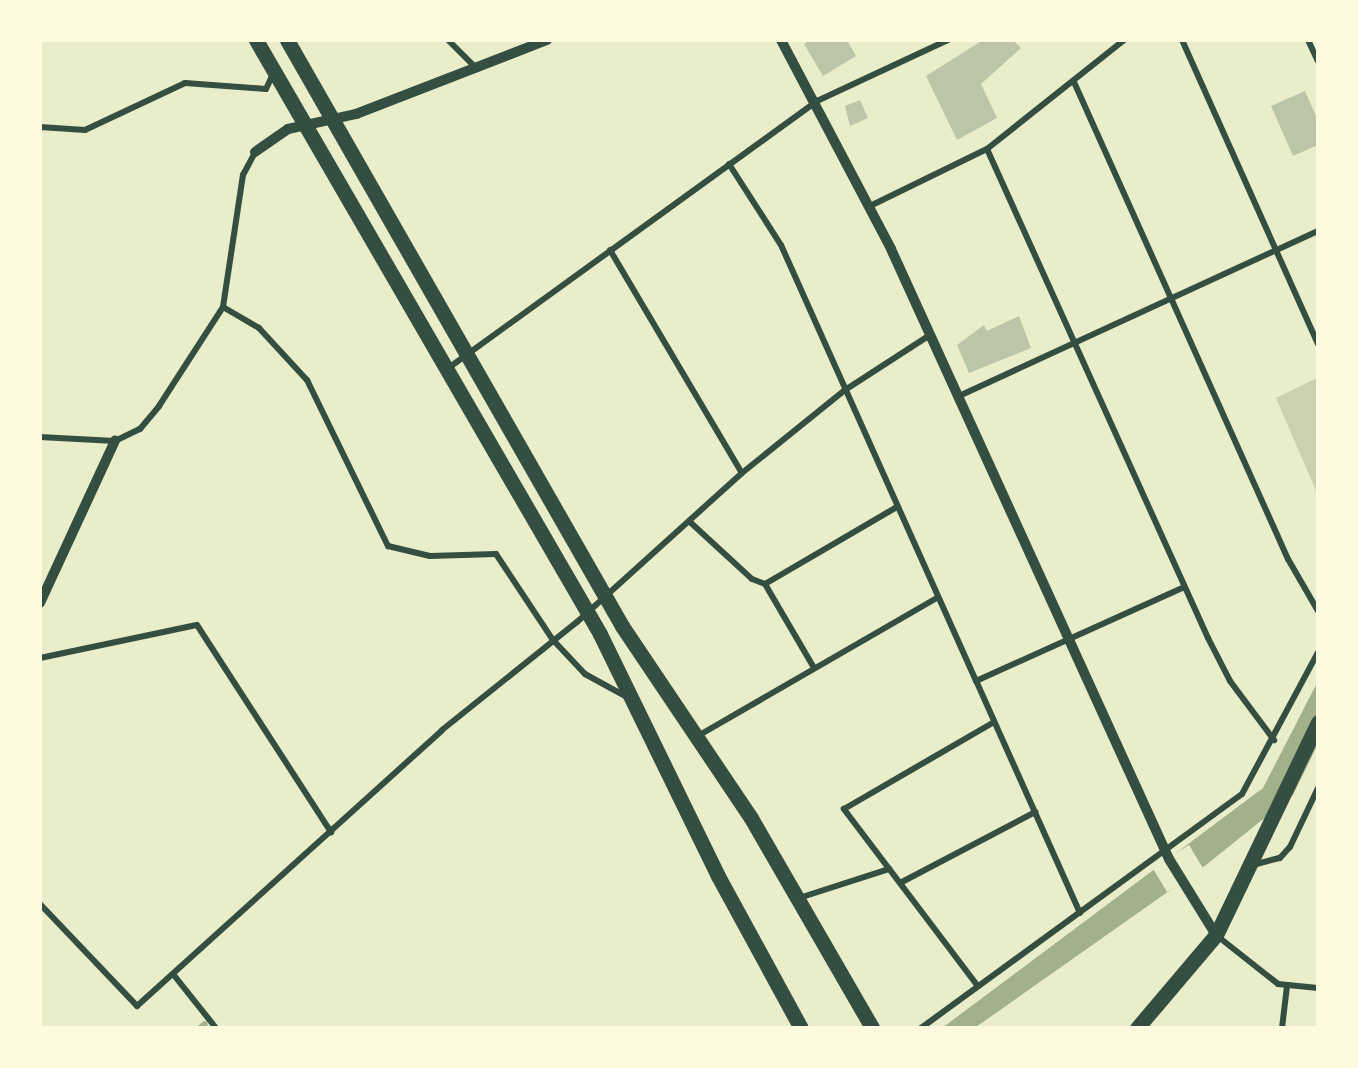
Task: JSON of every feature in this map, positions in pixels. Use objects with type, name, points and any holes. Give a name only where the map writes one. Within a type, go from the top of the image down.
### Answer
[{"type":"main road","points":[[256,40],[587,613],[635,701],[718,876],[801,1028]]},
{"type":"main road","points":[[289,41],[606,597],[799,898],[871,1027]]},
{"type":"main road","points":[[1137,1028],[1216,935],[1317,722]]},
{"type":"street","points":[[448,40],[478,70]]},
{"type":"street","points":[[40,437],[115,441],[140,429],[159,406],[223,307],[243,175],[255,152],[305,124],[334,120],[478,70],[547,40]]},
{"type":"street","points":[[781,40],[817,101],[870,206],[1167,854],[1216,935],[1287,986],[1317,988]]},
{"type":"street","points":[[447,369],[817,101],[948,40]]},
{"type":"street","points":[[870,206],[987,149],[1124,40]]},
{"type":"street","points":[[1182,40],[1317,344]]},
{"type":"street","points":[[1308,40],[1317,62]]},
{"type":"street","points":[[40,127],[86,130],[185,83],[266,89],[274,71]]},
{"type":"street","points":[[1074,82],[1288,559],[1317,611]]},
{"type":"street","points":[[987,149],[1184,587],[1230,681],[1274,740]]},
{"type":"street","points":[[729,164],[781,245],[1080,913]]},
{"type":"street","points":[[959,396],[1317,231]]},
{"type":"street","points":[[610,250],[742,473]]},
{"type":"street","points":[[223,307],[259,328],[307,380],[388,546],[430,556],[496,554],[553,640],[585,674],[635,701]]},
{"type":"street","points":[[40,903],[137,1006],[442,730],[606,597],[742,473],[845,390],[930,335]]},
{"type":"street","points":[[40,603],[115,441]]},
{"type":"street","points":[[765,584],[897,507]]},
{"type":"street","points":[[690,522],[752,579],[765,584],[814,668]]},
{"type":"street","points":[[976,681],[1184,587]]},
{"type":"street","points":[[695,738],[938,598]]},
{"type":"street","points":[[40,658],[197,625],[331,832]]},
{"type":"street","points":[[921,1028],[977,985],[1167,854],[1242,794],[1274,740],[1317,652]]},
{"type":"street","points":[[977,985],[844,809],[994,722]]},
{"type":"street","points":[[1249,866],[1280,858],[1290,847],[1317,788]]},
{"type":"street","points":[[900,883],[1035,812]]},
{"type":"street","points":[[799,898],[889,869]]},
{"type":"street","points":[[173,974],[216,1028]]},
{"type":"street","points":[[1282,1028],[1287,986]]},
{"type":"shaded area","points":[[1317,378],[1317,493],[1276,398]]},
{"type":"shaded area","points":[[1317,683],[1317,746],[1293,795],[1206,865],[976,1027],[942,1028],[1263,788]]},
{"type":"pier","points":[[1189,845],[1204,870],[1167,892],[1152,867]]},
{"type":"building","points":[[810,40],[847,40],[856,56],[823,76],[804,44]]},
{"type":"building","points":[[983,40],[1013,40],[1021,48],[981,84],[997,118],[957,140],[926,76]]},
{"type":"building","points":[[1305,91],[1318,121],[1318,145],[1293,156],[1271,106]]},
{"type":"building","points":[[860,100],[868,118],[850,126],[845,106]]},
{"type":"building","points":[[1019,316],[1031,348],[969,373],[957,345],[984,325],[987,331]]},
{"type":"waterway","points":[[200,1028],[205,1024]]}]
